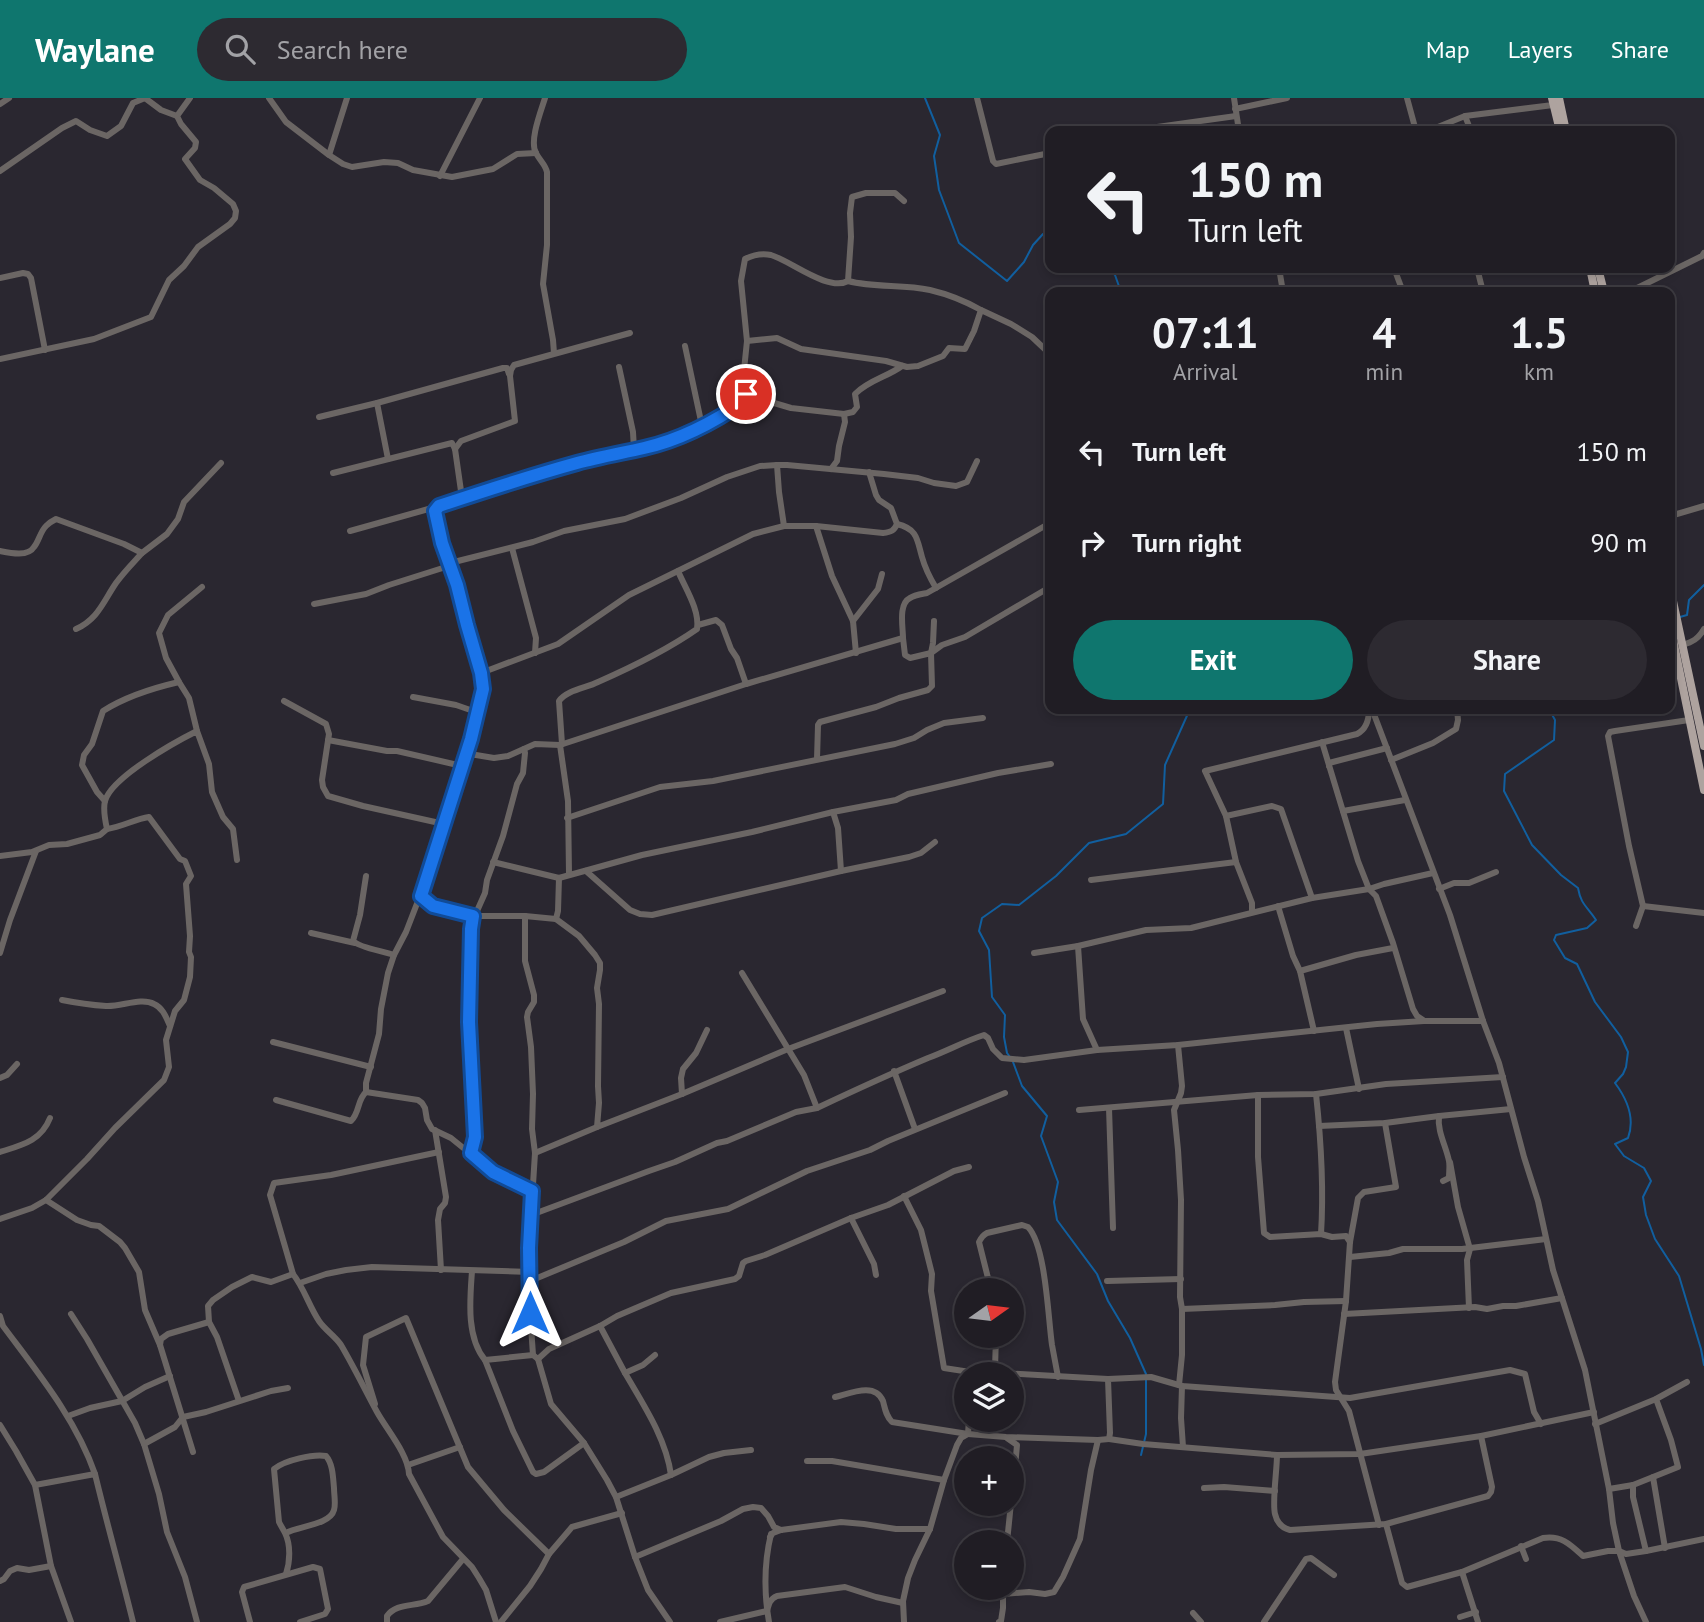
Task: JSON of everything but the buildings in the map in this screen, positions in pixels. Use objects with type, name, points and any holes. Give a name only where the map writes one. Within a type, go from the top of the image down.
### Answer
[{"type":"main road","points":[[1555,100],[1559,126]]},
{"type":"main road","points":[[1555,100],[1564,126]]},
{"type":"main road","points":[[1675,623],[1704,746]]},
{"type":"main road","points":[[1675,627],[1689,720],[1704,790]]},
{"type":"street","points":[[0,104],[9,98]]},
{"type":"street","points":[[0,171],[76,121],[107,136],[121,126],[133,103],[145,98],[161,110],[177,116],[196,142],[195,148],[185,159],[200,180],[233,204],[236,211],[230,224],[198,247],[169,280],[151,317],[94,339],[0,359]]},
{"type":"street","points":[[177,116],[190,98]]},
{"type":"street","points":[[270,98],[286,122],[329,155],[352,167],[384,162],[398,163],[413,170],[452,177],[493,169],[517,154],[536,153]]},
{"type":"street","points":[[329,155],[347,98]]},
{"type":"street","points":[[440,176],[480,98]]},
{"type":"street","points":[[545,98],[534,146],[547,172],[547,245],[543,284],[554,353]]},
{"type":"street","points":[[977,98],[996,164],[1045,154]]},
{"type":"street","points":[[1234,98],[1238,126]]},
{"type":"street","points":[[1161,126],[1236,113],[1287,98]]},
{"type":"street","points":[[1407,98],[1415,126]]},
{"type":"street","points":[[1440,126],[1465,116],[1555,100]]},
{"type":"street","points":[[1465,116],[1469,126]]},
{"type":"street","points":[[848,281],[852,197],[866,193],[895,193],[904,201]]},
{"type":"street","points":[[746,400],[744,370],[747,341],[741,281],[745,259],[753,254],[771,255],[831,283],[844,284],[848,281],[863,285],[930,290],[962,300],[1032,337],[1045,349]]},
{"type":"street","points":[[1675,269],[1703,255]]},
{"type":"street","points":[[0,278],[23,273],[31,278],[45,350]]},
{"type":"street","points":[[1639,287],[1667,273]]},
{"type":"street","points":[[747,341],[777,338],[801,349],[886,361],[902,366],[918,366],[943,356],[949,348],[965,349],[981,310]]},
{"type":"street","points":[[510,376],[514,365],[630,333]]},
{"type":"street","points":[[685,346],[702,426]]},
{"type":"street","points":[[350,531],[576,464],[669,440],[702,426],[746,400],[764,400],[791,408],[844,414],[853,412],[857,407],[855,394],[862,387],[902,366]]},
{"type":"street","points":[[619,367],[634,449]]},
{"type":"street","points":[[319,417],[503,368],[508,370],[515,421],[461,440],[455,449]]},
{"type":"street","points":[[377,403],[387,459]]},
{"type":"street","points":[[831,469],[837,461],[845,422],[844,414]]},
{"type":"street","points":[[333,473],[449,443],[454,445],[455,449],[462,498]]},
{"type":"street","points":[[314,604],[366,594],[454,562],[512,548],[564,531],[625,519],[760,466],[869,472],[957,486],[967,482],[977,461]]},
{"type":"street","points":[[76,629],[89,624],[118,580],[142,553],[167,534],[178,520],[184,502],[221,463]]},
{"type":"street","points":[[778,465],[783,526]]},
{"type":"street","points":[[481,673],[558,644],[629,594],[753,534],[783,526],[890,532],[897,524],[891,508],[876,495],[869,472]]},
{"type":"street","points":[[276,1100],[351,1121],[356,1116],[362,1096],[366,1092],[379,1034],[383,994],[394,955],[421,896],[478,713],[483,689],[481,673],[457,585],[442,543],[435,511],[439,506]]},
{"type":"street","points":[[1675,515],[1704,506]]},
{"type":"street","points":[[0,551],[28,553],[34,548],[45,526],[56,519],[142,553]]},
{"type":"street","points":[[897,524],[903,525],[918,537],[921,556],[936,588]]},
{"type":"street","points":[[816,526],[832,576],[853,621],[856,653]]},
{"type":"street","points":[[1045,526],[927,593],[908,598],[902,611],[905,655],[910,658],[931,653],[942,645],[965,637],[1045,590]]},
{"type":"street","points":[[512,548],[536,638],[536,653]]},
{"type":"street","points":[[678,571],[698,625]]},
{"type":"street","points":[[853,621],[878,589],[882,574]]},
{"type":"street","points":[[202,587],[168,615],[159,633],[166,658],[190,698],[197,731],[209,764],[212,792],[223,817],[233,829],[237,860]]},
{"type":"street","points":[[569,874],[568,801],[559,701],[563,695],[595,684],[694,631],[698,625],[716,620],[722,625],[746,684]]},
{"type":"street","points":[[817,759],[820,722],[876,707],[928,690],[932,686],[934,621]]},
{"type":"street","points":[[1682,645],[1694,641],[1704,629]]},
{"type":"street","points":[[466,755],[494,758],[508,756],[535,744],[561,745],[746,684],[903,638]]},
{"type":"street","points":[[105,801],[82,765],[103,711],[117,702],[178,682]]},
{"type":"street","points":[[413,697],[456,705],[478,713]]},
{"type":"street","points":[[284,701],[326,724],[329,734],[322,780],[328,796],[444,824]]},
{"type":"street","points":[[1252,912],[1252,903],[1236,862],[1226,816],[1205,771],[1361,732],[1369,714]]},
{"type":"street","points":[[1372,714],[1450,915],[1503,1077],[1562,1298],[1579,1348],[1594,1412],[1619,1551],[1646,1622]]},
{"type":"street","points":[[1391,760],[1433,743],[1456,729],[1457,714]]},
{"type":"street","points":[[568,818],[660,787],[713,781],[895,744],[944,723],[983,718]]},
{"type":"street","points":[[1636,926],[1643,906],[1608,736],[1615,730],[1689,720]]},
{"type":"street","points":[[107,829],[105,801],[114,786],[131,771],[197,731]]},
{"type":"street","points":[[328,740],[397,751],[462,766]]},
{"type":"street","points":[[1322,742],[1358,861],[1370,889],[1376,896],[1413,1009],[1424,1021]]},
{"type":"street","points":[[1329,766],[1329,763],[1387,748]]},
{"type":"street","points":[[471,1153],[475,1137],[469,1022],[471,929],[473,916],[485,892],[503,836],[517,784],[523,773],[524,749]]},
{"type":"street","points":[[493,862],[559,878],[642,855],[895,800],[908,794],[998,773],[1051,764]]},
{"type":"street","points":[[1343,811],[1405,800]]},
{"type":"street","points":[[1226,816],[1272,806],[1281,809],[1312,898]]},
{"type":"street","points":[[833,812],[838,828],[841,871]]},
{"type":"street","points":[[0,856],[67,844],[149,817],[185,862],[191,876],[186,884],[190,977],[184,1000],[175,1011],[166,1040],[169,1067],[164,1080],[46,1200],[0,1219]]},
{"type":"street","points":[[586,872],[630,910],[652,915],[909,857],[921,853],[935,842]]},
{"type":"street","points":[[0,953],[36,850]]},
{"type":"street","points":[[1091,880],[1236,862]]},
{"type":"street","points":[[1439,889],[1454,883],[1469,883],[1496,872]]},
{"type":"street","points":[[1034,953],[1146,930],[1191,928],[1312,898],[1370,889],[1433,873]]},
{"type":"street","points":[[355,943],[353,939],[366,876]]},
{"type":"street","points":[[556,919],[559,878]]},
{"type":"street","points":[[421,896],[433,906],[473,916],[556,919],[579,936],[595,955],[600,963],[597,988],[597,1127]]},
{"type":"street","points":[[1278,906],[1300,971],[1314,1031]]},
{"type":"street","points":[[1643,906],[1704,913]]},
{"type":"street","points":[[525,916],[526,961],[534,1002],[527,1017],[535,1153],[530,1215],[530,1322],[535,1357],[551,1404],[583,1443],[616,1497],[648,1590],[670,1622]]},
{"type":"street","points":[[311,933],[394,955]]},
{"type":"street","points":[[1078,946],[1083,1019],[1097,1049]]},
{"type":"street","points":[[1300,971],[1356,955],[1394,948]]},
{"type":"street","points":[[742,973],[804,1075],[817,1108]]},
{"type":"street","points":[[535,1153],[788,1049],[943,991]]},
{"type":"street","points":[[62,1000],[108,1006],[141,1001],[155,1004],[163,1011],[170,1026]]},
{"type":"street","points":[[530,1215],[675,1162],[796,1112],[817,1108],[894,1071],[984,1035],[993,1049],[1004,1058],[1024,1060],[1097,1049],[1178,1045],[1424,1021],[1483,1021]]},
{"type":"street","points":[[1346,1028],[1359,1089]]},
{"type":"street","points":[[682,1094],[683,1069],[696,1053],[707,1030]]},
{"type":"street","points":[[273,1042],[371,1067]]},
{"type":"street","points":[[1178,1045],[1182,1086],[1174,1110],[1181,1200],[1183,1447]]},
{"type":"street","points":[[0,1078],[17,1064]]},
{"type":"street","points":[[894,1071],[915,1129]]},
{"type":"street","points":[[1079,1110],[1258,1095],[1316,1094],[1386,1084],[1503,1077]]},
{"type":"street","points":[[366,1092],[418,1100],[425,1108],[429,1126],[451,1138],[493,1172],[532,1191]]},
{"type":"street","points":[[530,1281],[624,1242],[666,1221],[728,1209],[807,1171],[870,1150],[1005,1093]]},
{"type":"street","points":[[1316,1094],[1321,1234]]},
{"type":"street","points":[[1258,1095],[1258,1157],[1264,1233],[1270,1237],[1321,1234],[1332,1237],[1346,1236],[1350,1242]]},
{"type":"street","points":[[1109,1108],[1113,1228]]},
{"type":"street","points":[[1319,1126],[1385,1123],[1511,1109]]},
{"type":"street","points":[[1439,1116],[1469,1248],[1469,1308]]},
{"type":"street","points":[[0,1152],[39,1136],[50,1118]]},
{"type":"street","points":[[1385,1123],[1396,1187],[1364,1192],[1358,1198],[1350,1242],[1346,1301],[1335,1382],[1336,1390],[1349,1411],[1360,1454],[1404,1586],[1462,1572],[1521,1546],[1554,1536],[1583,1556],[1619,1551],[1626,1554],[1646,1552],[1704,1539]]},
{"type":"street","points":[[435,1130],[446,1198],[438,1220],[441,1270]]},
{"type":"street","points":[[439,1152],[331,1175],[274,1183],[270,1195],[293,1274],[304,1295],[321,1324],[340,1343],[408,1465],[409,1474],[443,1537],[472,1567],[486,1590],[496,1622]]},
{"type":"street","points":[[1443,1181],[1449,1178],[1450,1162]]},
{"type":"street","points":[[485,1360],[535,1357],[617,1316],[671,1293],[735,1279],[746,1261],[871,1212],[954,1171],[969,1167]]},
{"type":"street","points":[[904,1196],[919,1224],[931,1269],[944,1368],[954,1370]]},
{"type":"street","points":[[46,1200],[77,1220],[99,1226],[120,1242],[139,1272],[145,1310],[160,1345],[192,1452]]},
{"type":"street","points":[[851,1218],[874,1264],[876,1275]]},
{"type":"street","points":[[988,1278],[979,1242],[984,1235],[1022,1225],[1028,1227],[1034,1236],[1041,1259],[1058,1377]]},
{"type":"street","points":[[1350,1257],[1403,1249],[1469,1248],[1546,1239]]},
{"type":"street","points":[[300,1283],[326,1274],[372,1267],[530,1272]]},
{"type":"street","points":[[472,1271],[471,1326],[478,1349],[533,1472],[544,1472],[583,1443]]},
{"type":"street","points":[[239,1401],[217,1337],[209,1322],[208,1306],[232,1287],[252,1277],[271,1282],[293,1274]]},
{"type":"street","points":[[1107,1281],[1181,1279]]},
{"type":"street","points":[[1344,1314],[1516,1306],[1562,1298]]},
{"type":"street","points":[[1182,1309],[1346,1301]]},
{"type":"street","points":[[71,1314],[135,1423],[144,1444],[167,1532],[185,1577],[197,1622]]},
{"type":"street","points":[[0,1316],[3,1326],[68,1416],[88,1454],[133,1622]]},
{"type":"street","points":[[377,1413],[363,1364],[366,1337],[406,1318],[468,1467],[504,1510],[549,1554]]},
{"type":"street","points":[[160,1345],[168,1334],[209,1322]]},
{"type":"street","points":[[600,1326],[651,1419],[671,1475]]},
{"type":"street","points":[[625,1373],[643,1365],[655,1355]]},
{"type":"street","points":[[1024,1375],[1108,1379],[1139,1376],[1181,1385],[1350,1398],[1510,1370],[1525,1374],[1538,1424]]},
{"type":"street","points":[[68,1416],[122,1401],[170,1376]]},
{"type":"street","points":[[1108,1379],[1109,1439]]},
{"type":"street","points":[[1595,1424],[1656,1399],[1687,1382]]},
{"type":"street","points":[[144,1444],[175,1427],[183,1417],[288,1388]]},
{"type":"street","points":[[835,1397],[873,1390],[878,1392],[888,1420],[892,1422],[968,1434],[1109,1439],[1278,1455],[1360,1454],[1481,1436],[1594,1412]]},
{"type":"street","points":[[1609,1489],[1633,1485],[1678,1467],[1656,1399]]},
{"type":"street","points":[[0,1425],[34,1486],[51,1566],[71,1622]]},
{"type":"street","points":[[904,1622],[905,1590],[915,1560],[930,1529],[944,1480],[961,1438],[968,1434]]},
{"type":"street","points":[[1278,1455],[1274,1512],[1283,1528],[1290,1530],[1383,1524],[1488,1496],[1492,1487],[1481,1436]]},
{"type":"street","points":[[1006,1437],[1017,1446]]},
{"type":"street","points":[[1024,1592],[1054,1592],[1063,1577],[1080,1539],[1098,1440]]},
{"type":"street","points":[[408,1465],[460,1447]]},
{"type":"street","points":[[616,1497],[709,1457],[724,1452],[751,1450]]},
{"type":"street","points":[[286,1534],[319,1523],[331,1516],[335,1509],[330,1461],[326,1456],[288,1462],[274,1469],[279,1522],[286,1534],[289,1554],[286,1574]]},
{"type":"street","points":[[807,1461],[832,1461],[944,1480]]},
{"type":"street","points":[[34,1486],[95,1474]]},
{"type":"street","points":[[1653,1477],[1665,1548]]},
{"type":"street","points":[[1633,1485],[1633,1497],[1646,1552]]},
{"type":"street","points":[[1204,1488],[1275,1491]]},
{"type":"street","points":[[635,1557],[710,1526],[743,1509],[761,1508],[768,1516],[771,1531],[765,1570],[769,1622]]},
{"type":"street","points":[[502,1622],[530,1586],[549,1554],[572,1527],[622,1513]]},
{"type":"street","points":[[770,1522],[774,1528],[781,1530]]},
{"type":"street","points":[[770,1537],[781,1530],[841,1522],[896,1529],[930,1529]]},
{"type":"street","points":[[1521,1546],[1526,1559]]},
{"type":"street","points":[[1264,1622],[1270,1618],[1306,1559],[1311,1558],[1334,1575]]},
{"type":"street","points":[[387,1622],[391,1611],[428,1601],[463,1559]]},
{"type":"street","points":[[0,1581],[10,1571],[18,1568],[29,1570],[51,1566]]},
{"type":"street","points":[[249,1622],[242,1592],[244,1587],[313,1567],[320,1569],[328,1609],[323,1618],[300,1622]]},
{"type":"street","points":[[1462,1572],[1478,1622]]},
{"type":"street","points":[[767,1611],[769,1602],[777,1596],[845,1587],[876,1598],[903,1603]]},
{"type":"street","points":[[999,1622],[1003,1600]]},
{"type":"street","points":[[720,1622],[767,1611]]},
{"type":"street","points":[[1460,1617],[1476,1612]]},
{"type":"street","points":[[1193,1613],[1201,1622]]},
{"type":"waterway","points":[[925,98],[940,135],[934,156],[939,190],[959,243],[1007,281],[1024,262],[1033,245],[1045,235]]},
{"type":"waterway","points":[[1113,273],[1119,287]]},
{"type":"waterway","points":[[1680,617],[1687,615],[1689,600],[1704,585]]},
{"type":"waterway","points":[[1010,1057],[1004,1037],[1005,1015],[992,997],[989,950],[979,931],[982,918],[1002,904],[1019,905],[1056,876],[1089,843],[1126,834],[1163,804],[1165,765],[1188,714]]},
{"type":"waterway","points":[[1552,714],[1555,720],[1554,740],[1505,774],[1504,791],[1532,845],[1561,875],[1578,888],[1583,902],[1596,920],[1587,928],[1556,935],[1554,940],[1565,958],[1577,964],[1595,1002],[1621,1037],[1628,1052],[1626,1067],[1615,1083],[1629,1109],[1631,1124],[1628,1138],[1615,1144],[1624,1156],[1644,1168],[1651,1181],[1643,1197],[1646,1215],[1655,1239],[1679,1276],[1704,1365]]},
{"type":"waterway","points":[[1013,1062],[1022,1086],[1047,1116],[1041,1136],[1058,1182],[1054,1202],[1057,1220],[1097,1274],[1146,1374]]},
{"type":"waterway","points":[[1141,1455],[1146,1434],[1146,1379]]},
{"type":"route","points":[[530,1313],[532,1191],[493,1172],[471,1153],[475,1137],[469,1022],[473,916],[433,906],[421,896],[471,739],[483,689],[481,673],[435,511],[439,506],[520,480],[669,440],[735,408],[746,400],[746,394]]}]
